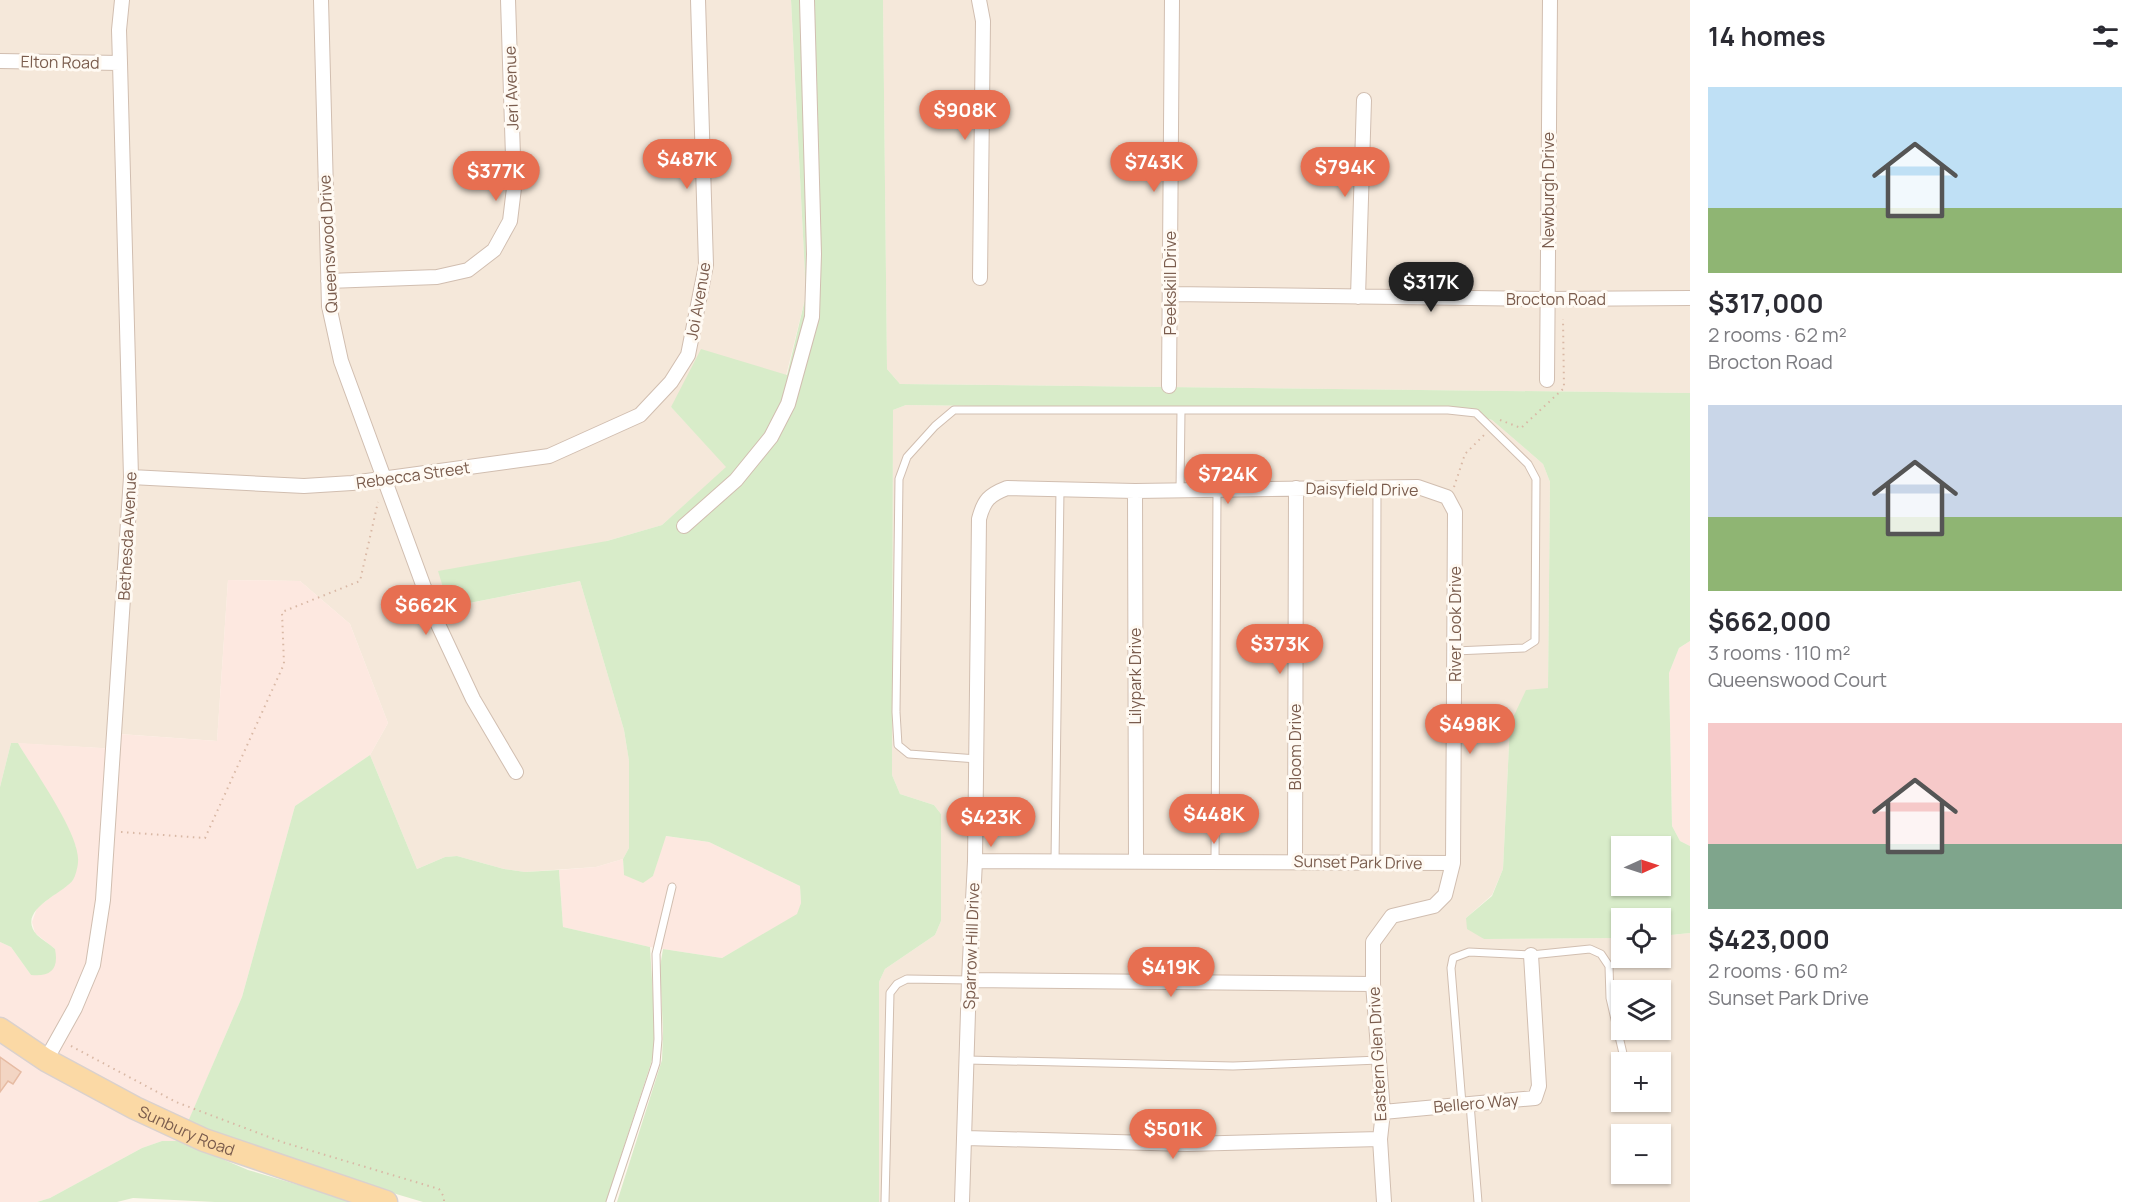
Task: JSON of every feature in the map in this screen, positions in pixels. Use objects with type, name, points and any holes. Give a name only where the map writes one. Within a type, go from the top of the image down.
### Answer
[{"type":"main road","name":"Sunbury Road","points":[[0,1029],[46,1060],[135,1108],[204,1140],[386,1202]]},
{"type":"street","name":"Bethesda Avenue","points":[[46,1060],[75,1008],[93,965],[103,900],[131,477],[119,30],[122,0]]},
{"type":"street","name":"Queenswood Drive","points":[[321,0],[329,306],[341,361],[436,620],[473,699],[516,772]]},
{"type":"street","name":"Jeri Avenue","points":[[328,281],[436,278],[468,270],[494,250],[510,221],[514,188],[508,0]]},
{"type":"street","name":"Joi Avenue","points":[[671,382],[688,355],[706,265],[698,0]]},
{"type":"street","points":[[684,526],[736,480],[771,437],[788,404],[812,316],[814,254],[807,0]]},
{"type":"street","points":[[978,0],[983,21],[980,278]]},
{"type":"street","name":"Peekskill Drive","points":[[1169,386],[1172,0]]},
{"type":"street","name":"Newburgh Drive","points":[[1547,380],[1550,0]]},
{"type":"street","name":"Elton Road","points":[[0,62],[120,63]]},
{"type":"street","points":[[1358,297],[1364,100]]},
{"type":"street","name":"Brocton Road","points":[[1170,294],[1547,299],[1690,298]]},
{"type":"street","name":"Rebecca Street","points":[[131,477],[304,486],[352,483],[549,456],[640,415],[671,382]]},
{"type":"street","name":"Daisyfield Drive","points":[[1007,488],[1135,491],[1418,487],[1447,497]]},
{"type":"street","name":"Sparrow Hill Drive","points":[[963,1202],[969,980],[975,861],[980,519],[983,504],[993,493],[1007,488]]},
{"type":"street","name":"Bloom Drive","points":[[1295,861],[1296,488]]},
{"type":"street","name":"Lilypark Drive","points":[[1135,491],[1136,860]]},
{"type":"street","name":"River Look Drive","points":[[1373,942],[1392,916],[1434,906],[1445,895],[1453,863],[1455,512],[1447,497]]},
{"type":"street","name":"Sunset Park Drive","points":[[975,861],[1453,863]]},
{"type":"street","name":"Eastern Glen Drive","points":[[1373,942],[1373,984],[1383,1112],[1380,1139],[1384,1202]]},
{"type":"street","name":"Bellero Way","points":[[1383,1112],[1535,1098],[1539,1086],[1532,955]]},
{"type":"street","points":[[969,980],[1373,984]]},
{"type":"street","points":[[966,1138],[1187,1144],[1380,1139]]},
{"type":"lane","points":[[977,759],[909,754],[898,745],[896,700],[899,479],[907,457],[935,426],[954,410],[1448,410],[1476,413],[1528,464],[1536,479],[1535,641],[1524,648],[1455,651]]},
{"type":"lane","points":[[1180,490],[1181,410]]},
{"type":"lane","points":[[1376,862],[1377,488]]},
{"type":"lane","points":[[1055,861],[1060,489]]},
{"type":"lane","points":[[1215,861],[1217,490]]},
{"type":"lane","points":[[609,1202],[656,1063],[658,1039],[656,954],[672,887]]},
{"type":"lane","points":[[1478,1202],[1451,968],[1453,958],[1468,952],[1532,955],[1590,949],[1601,954],[1609,966],[1610,998],[1623,1052]]},
{"type":"lane","points":[[885,1202],[890,993],[897,984],[907,979],[969,980]]},
{"type":"lane","points":[[967,1060],[1233,1066],[1379,1060]]},
{"type":"path","points":[[1447,497],[1455,486],[1465,454],[1491,428],[1500,420],[1521,428],[1564,388],[1562,299]]},
{"type":"path","points":[[107,831],[205,838],[284,664],[282,612],[360,581],[383,479]]},
{"type":"path","points":[[58,1039],[176,1102],[282,1142],[439,1189],[444,1202]]},
{"type":"shaded area","points":[[0,0],[791,0],[806,295],[786,376],[671,407],[727,467],[662,525],[607,541],[450,607],[580,581],[624,730],[629,761],[629,848],[623,859],[596,867],[525,872],[504,869],[457,856],[445,857],[417,869],[370,755],[388,723],[350,624],[300,581],[228,580],[217,741],[120,734],[118,749],[11,743],[0,787]]},
{"type":"shaded area","points":[[883,0],[1690,0],[1690,393],[900,384],[887,369]]},
{"type":"shaded area","points":[[906,405],[1466,412],[1492,420],[1543,464],[1550,482],[1548,688],[1510,724],[1503,869],[1492,895],[1466,918],[1484,939],[1611,938],[1611,968],[1671,968],[1671,935],[1690,933],[1690,1202],[879,1202],[879,982],[885,969],[935,935],[941,921],[941,814],[934,805],[900,794],[892,775],[893,410]]},
{"type":"shaded area","points":[[228,580],[300,581],[350,624],[388,723],[370,755],[295,806],[242,997],[180,1141],[162,1141],[142,1148],[50,1198],[37,1202],[0,1202],[0,942],[11,947],[31,975],[55,949],[35,933],[32,922],[37,908],[73,880],[76,847],[66,824],[18,743],[118,749],[119,734],[217,741]]},
{"type":"shaded area","points":[[1690,641],[1690,846],[1680,841],[1672,826],[1669,673],[1679,648]]},
{"type":"shaded area","points":[[665,836],[709,842],[800,886],[801,903],[798,914],[722,958],[650,947],[563,927],[559,870],[596,867],[623,859],[624,875],[653,876]]},
{"type":"green space","points":[[791,0],[883,0],[887,369],[900,384],[1690,393],[1690,641],[1679,648],[1669,673],[1672,826],[1680,841],[1690,846],[1690,933],[1671,935],[1671,908],[1611,908],[1611,938],[1484,939],[1467,929],[1466,918],[1492,896],[1503,869],[1510,724],[1526,690],[1548,688],[1550,482],[1543,464],[1492,420],[1466,412],[906,405],[893,410],[892,775],[900,794],[934,805],[941,814],[941,921],[935,935],[885,969],[879,982],[879,1202],[617,1202],[662,1060],[660,967],[663,949],[722,958],[797,914],[801,903],[800,886],[709,842],[666,836],[653,876],[643,883],[624,875],[623,859],[629,848],[629,761],[624,730],[580,581],[449,607],[438,571],[607,541],[662,525],[726,467],[671,407],[701,349],[787,375],[806,295]]},
{"type":"green space","points":[[11,743],[18,743],[44,785],[64,819],[77,850],[78,864],[73,880],[43,903],[32,918],[32,926],[37,935],[55,949],[54,967],[44,975],[31,975],[11,947],[0,942],[0,787]]},
{"type":"green space","points":[[370,755],[417,869],[445,857],[457,856],[504,869],[525,872],[559,870],[563,927],[650,947],[655,1028],[653,1057],[606,1202],[423,1202],[279,1159],[187,1124],[242,997],[295,806]]},
{"type":"green space","points":[[162,1141],[180,1141],[248,1170],[356,1202],[215,1202],[133,1198],[117,1202],[37,1202],[50,1198],[142,1148]]},
{"type":"building","points":[[0,1057],[21,1072],[13,1084],[8,1081],[0,1092]]}]
